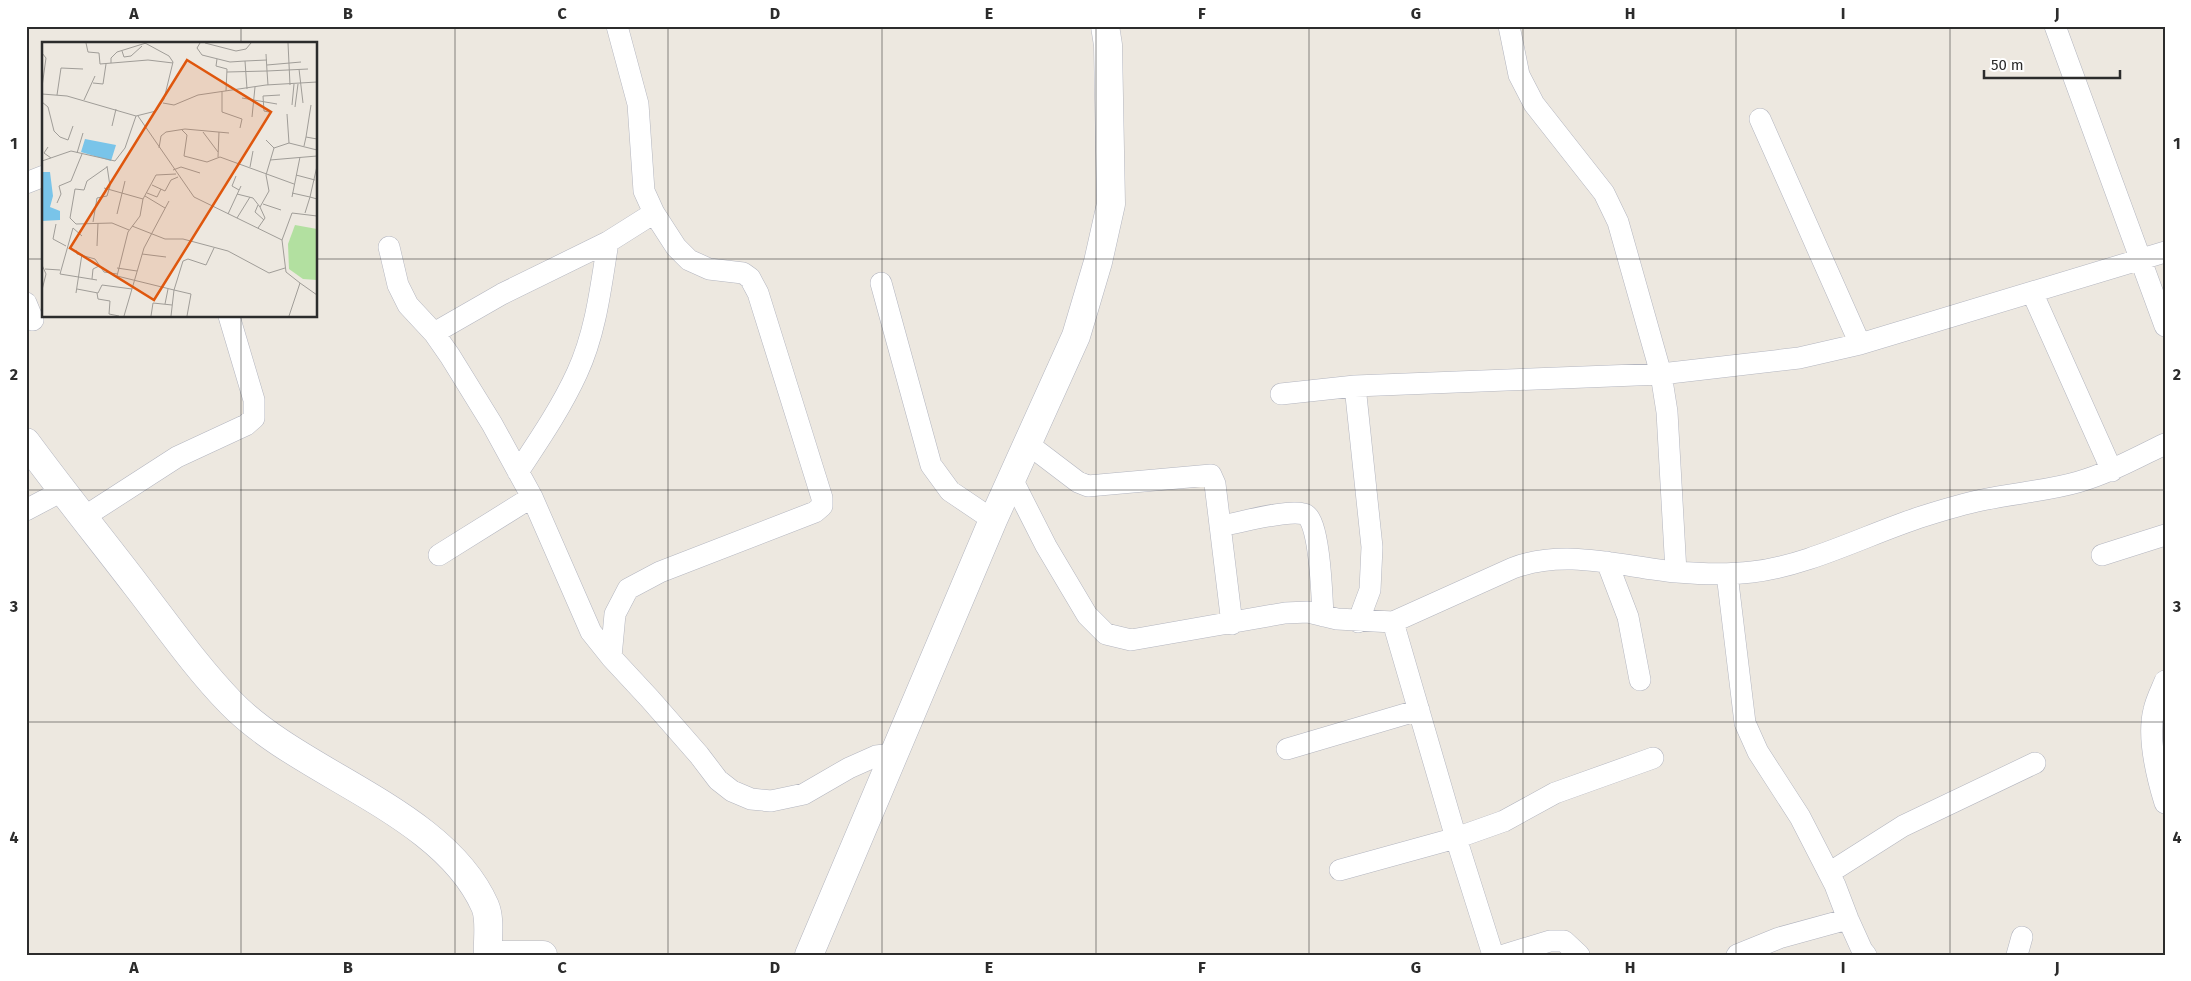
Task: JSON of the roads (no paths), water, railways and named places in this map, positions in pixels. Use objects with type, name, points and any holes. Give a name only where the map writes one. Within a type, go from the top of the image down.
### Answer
[{"type":"street","points":[[610,657],[615,614],[628,589],[660,572],[816,512],[822,506],[822,498],[758,293],[750,278],[744,273],[709,269],[689,260],[676,247],[654,213],[644,191],[638,104],[617,26]]},
{"type":"street","points":[[809,955],[993,520],[1076,336],[1098,262],[1111,204],[1108,45],[1105,26]]},
{"type":"street","points":[[1510,26],[1519,75],[1534,104],[1604,193],[1618,222],[1661,374],[1667,412],[1676,572]]},
{"type":"street","points":[[2055,26],[2165,326]]},
{"type":"street","points":[[1760,119],[1860,344]]},
{"type":"street","points":[[26,183],[42,177]]},
{"type":"street","points":[[434,334],[502,294],[608,242],[654,213]]},
{"type":"street","points":[[518,472],[549,424],[578,372],[596,314],[608,242]]},
{"type":"street","points":[[389,247],[398,285],[408,305],[434,334],[492,424],[532,497],[559,556],[580,612],[591,632],[610,657],[650,699],[718,780],[732,791],[751,799],[771,801],[804,794],[849,768],[876,756],[893,754]]},
{"type":"street","points":[[1281,394],[1355,386],[1661,374],[1799,358],[1860,344],[2165,252]]},
{"type":"street","points":[[881,283],[932,464],[950,491],[993,520]]},
{"type":"street","points":[[2032,292],[2112,470]]},
{"type":"street","points":[[84,518],[178,457],[246,426],[254,418],[254,400],[230,318]]},
{"type":"street","points":[[1355,386],[1372,547],[1370,590],[1358,622]]},
{"type":"street","points":[[26,442],[204,673],[232,704],[289,749],[409,823],[446,853],[472,886],[485,907],[488,955]]},
{"type":"street","points":[[1028,444],[1078,482],[1088,486],[1211,475],[1215,484],[1232,624]]},
{"type":"street","points":[[1012,479],[1046,546],[1082,607],[1106,634],[1131,640],[1232,624],[1285,613],[1308,612],[1358,622],[1393,622],[1532,561],[1554,558],[1607,562],[1676,572],[1727,574],[1754,572],[1796,562],[1923,516],[1982,500],[2054,488],[2112,470],[2164,446]]},
{"type":"street","points":[[26,510],[62,491]]},
{"type":"street","points":[[439,556],[532,497]]},
{"type":"street","points":[[1220,526],[1291,513],[1305,514],[1310,518],[1316,535],[1323,616]]},
{"type":"street","points":[[2102,555],[2165,535]]},
{"type":"street","points":[[1607,562],[1628,617],[1640,680]]},
{"type":"street","points":[[1727,574],[1745,723],[1758,752],[1800,817],[1829,873],[1862,950],[1866,955]]},
{"type":"street","points":[[1393,622],[1456,838],[1493,955]]},
{"type":"street","points":[[2165,681],[2153,711],[2153,720],[2156,772],[2165,803]]},
{"type":"street","points":[[1287,750],[1419,710]]},
{"type":"street","points":[[1340,870],[1456,838],[1504,821],[1555,793],[1654,758]]},
{"type":"street","points":[[1829,873],[1917,818],[2035,763]]},
{"type":"street","points":[[1737,955],[1779,938],[1848,918]]},
{"type":"street","points":[[1504,955],[1550,941],[1564,941],[1579,955]]},
{"type":"street","points":[[500,955],[543,955]]}]
